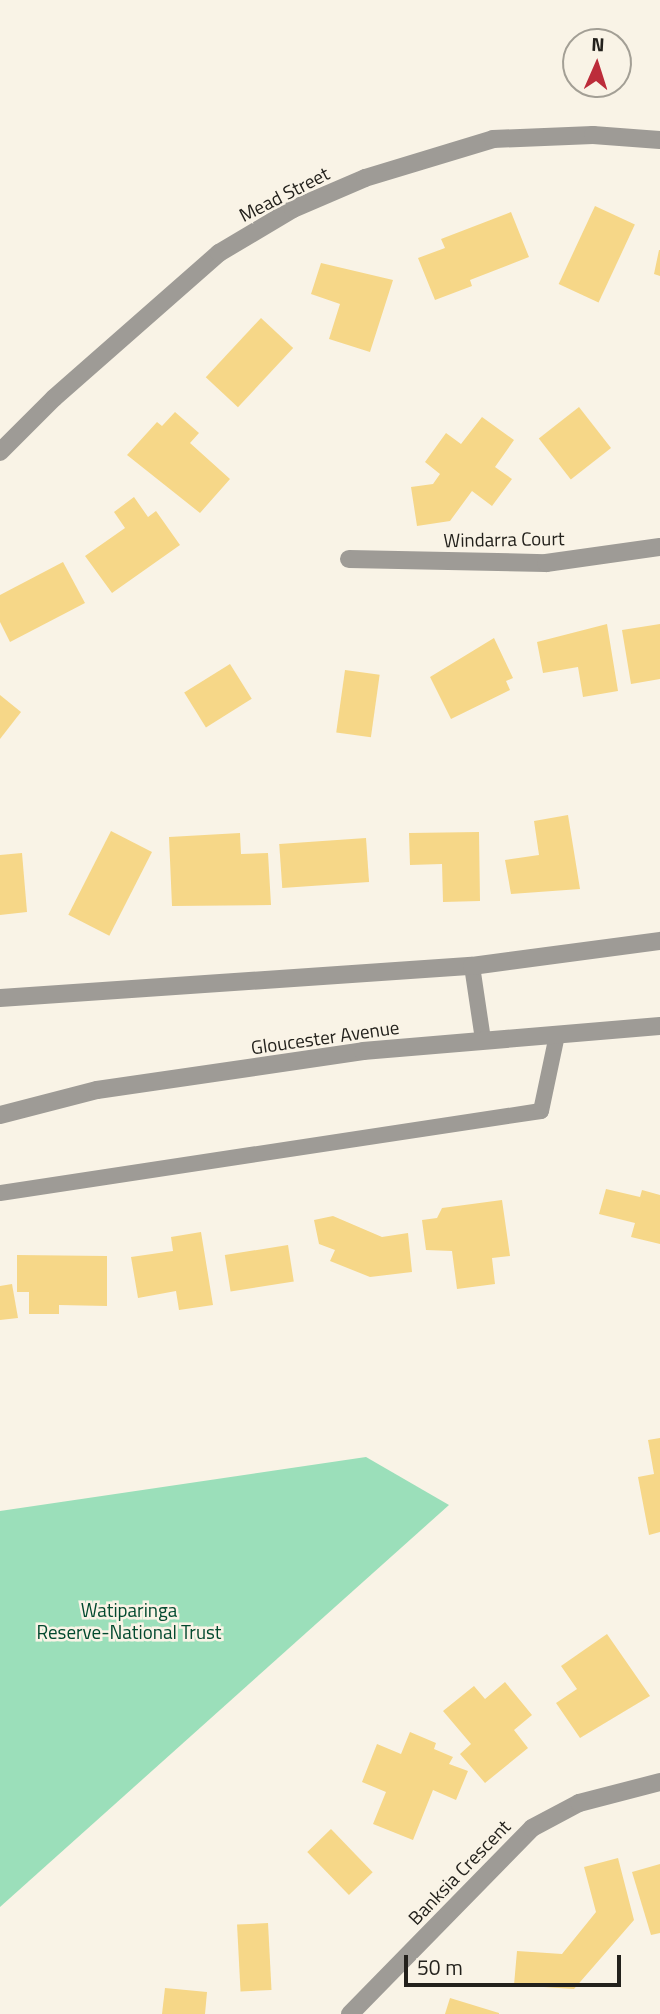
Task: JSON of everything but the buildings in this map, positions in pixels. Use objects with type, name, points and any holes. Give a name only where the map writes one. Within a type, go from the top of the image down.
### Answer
[{"type":"street","name":"Mead Street","points":[[0,452],[54,398],[219,253],[293,209],[365,178],[493,139],[593,135],[660,140]]},
{"type":"street","name":"Windarra Court","points":[[349,559],[545,563],[660,547]]},
{"type":"street","points":[[0,998],[472,966],[660,941]]},
{"type":"street","name":"Gloucester Avenue","points":[[0,1115],[111,1088],[363,1051],[660,1026]]},
{"type":"street","name":"Banksia Crescent","points":[[350,2014],[532,1828],[579,1803],[660,1782]]},
{"type":"lane","points":[[472,966],[483,1040]]},
{"type":"lane","points":[[0,1193],[541,1111],[557,1035]]},
{"type":"green space","name":"Watiparinga Reserve-National Trust","points":[[366,1457],[449,1505],[0,1907],[0,1511]]}]
